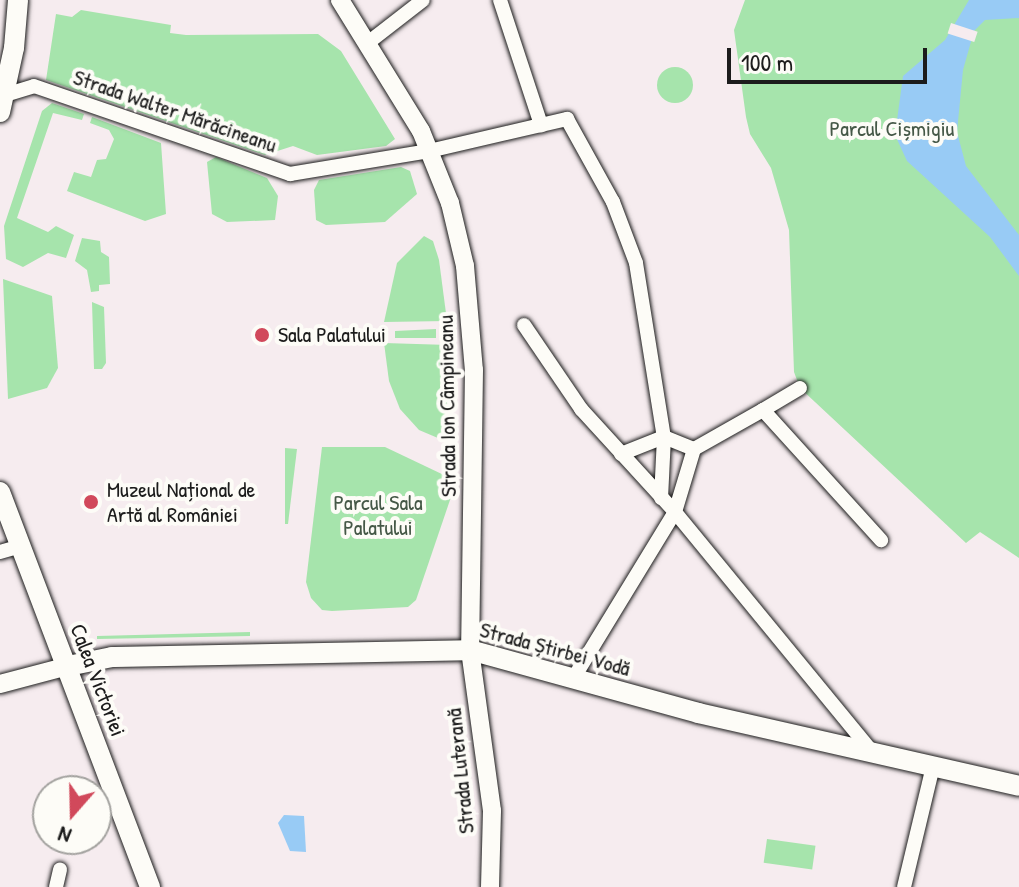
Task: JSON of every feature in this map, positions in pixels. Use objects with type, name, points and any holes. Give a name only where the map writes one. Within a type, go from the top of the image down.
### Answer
[{"type":"main road","points":[[2,103],[18,0]]},
{"type":"main road","name":"Calea Victoriei","points":[[0,492],[9,550],[68,666],[150,887]]},
{"type":"main road","name":"Strada Știrbei Vodă","points":[[68,666],[112,657],[470,650],[573,679],[1019,786]]},
{"type":"street","name":"Strada Ion Câmpineanu","points":[[340,0],[369,42],[429,151],[450,203],[469,300],[474,370],[470,650]]},
{"type":"street","points":[[369,42],[423,0]]},
{"type":"street","points":[[500,0],[541,125]]},
{"type":"street","name":"Strada Walter Mărăcineanu","points":[[2,103],[34,86],[290,174],[429,151],[567,119],[613,202],[636,263],[664,437]]},
{"type":"street","points":[[524,325],[570,395],[675,512],[873,753]]},
{"type":"street","points":[[573,679],[675,512],[694,449],[800,388]]},
{"type":"street","points":[[763,410],[881,540]]},
{"type":"street","points":[[621,454],[664,437],[694,449]]},
{"type":"street","points":[[661,498],[664,437]]},
{"type":"street","name":"Strada Luterană","points":[[470,650],[492,811],[490,887]]},
{"type":"street","points":[[0,684],[68,666]]},
{"type":"street","points":[[904,887],[933,766]]},
{"type":"street","points":[[56,887],[60,869]]},
{"type":"green space","name":"Parcul Cișmigiu","points":[[745,0],[1019,0],[1019,558],[980,532],[966,543],[800,388],[794,372],[789,230],[771,168],[750,134],[746,117],[734,30]]},
{"type":"green space","points":[[81,10],[171,25],[170,33],[186,35],[318,34],[341,51],[395,139],[386,146],[317,155],[293,146],[265,155],[46,80],[56,14],[72,17]]},
{"type":"green space","points":[[675,67],[688,72],[693,85],[688,98],[675,103],[662,98],[657,85],[662,72]]},
{"type":"green space","points":[[52,103],[84,114],[82,120],[53,113],[17,218],[48,232],[56,226],[74,235],[66,258],[48,253],[23,267],[6,259],[4,226],[42,111]]},
{"type":"green space","points":[[92,117],[161,143],[166,214],[145,221],[67,191],[74,172],[91,177],[97,160],[106,159],[114,139],[109,130],[90,123]]},
{"type":"green space","points":[[216,157],[267,178],[278,196],[275,220],[227,222],[212,214],[207,162]]},
{"type":"green space","points":[[401,167],[410,171],[417,194],[385,222],[326,225],[316,220],[314,190],[319,180]]},
{"type":"green space","points":[[424,236],[433,241],[439,260],[447,321],[384,322],[397,263]]},
{"type":"green space","points":[[82,238],[100,241],[101,252],[109,257],[110,284],[99,285],[99,291],[91,292],[87,270],[75,261]]},
{"type":"green space","points":[[3,279],[52,296],[58,368],[47,388],[8,399]]},
{"type":"green space","points":[[92,302],[104,307],[106,363],[102,369],[94,369]]},
{"type":"green space","points":[[436,329],[436,338],[395,338],[395,331]]},
{"type":"green space","points":[[384,343],[449,345],[445,441],[419,430],[400,409],[389,381]]},
{"type":"green space","name":"Parcul Sala Palatului","points":[[322,447],[385,447],[446,476],[451,497],[416,600],[408,607],[332,611],[322,610],[311,598],[306,582]]},
{"type":"green space","points":[[285,448],[297,449],[288,524],[285,524]]},
{"type":"green space","points":[[250,632],[250,636],[97,639],[97,636]]},
{"type":"green space","points":[[767,839],[816,846],[812,870],[764,863]]},
{"type":"water","points":[[969,0],[1019,0],[1019,18],[985,20],[974,31],[963,70],[957,132],[966,166],[1019,235],[1019,276],[990,237],[907,161],[895,135],[903,76],[945,40]]},
{"type":"water","points":[[284,815],[304,816],[306,852],[290,851],[278,823]]},
{"type":"pier","points":[[951,23],[978,32],[974,42],[948,33]]},
{"type":"place","name":"Sala Palatului","points":[[262,335]]},
{"type":"place","name":"Muzeul Național de Artă al României","points":[[91,502]]}]
